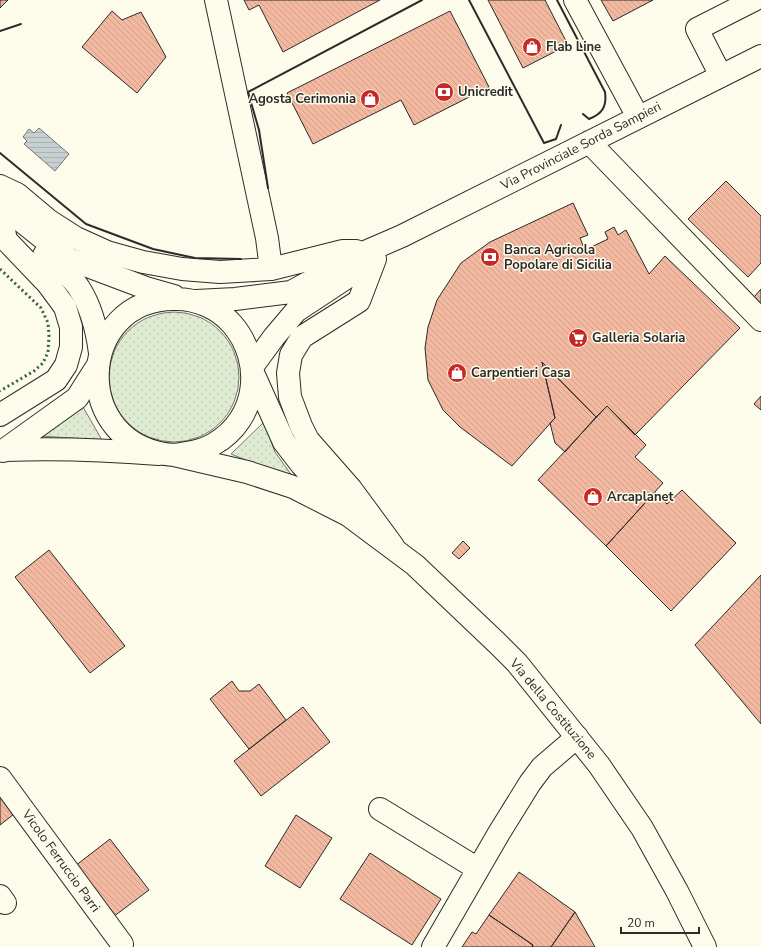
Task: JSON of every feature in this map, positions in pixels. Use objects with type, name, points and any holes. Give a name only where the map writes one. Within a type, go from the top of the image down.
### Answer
[{"type":"street","points":[[216,0],[267,238],[271,269]]},
{"type":"street","points":[[575,0],[638,118]]},
{"type":"street","points":[[721,76],[697,29],[754,0]]},
{"type":"street","name":"Via Provinciale Sorda Sampieri","points":[[370,255],[402,236],[761,56]]},
{"type":"street","points":[[589,142],[761,320]]},
{"type":"street","points":[[0,186],[17,194],[48,220],[76,238],[107,252],[143,262],[182,269],[220,272],[271,269],[343,251],[370,255]]},
{"type":"street","points":[[1,214],[69,259],[146,288],[213,308],[228,319],[240,333],[248,349],[253,369],[284,442],[301,464],[348,515]]},
{"type":"street","points":[[1,214],[64,272],[78,287],[94,317],[99,359],[97,385],[102,405],[112,422],[125,437],[143,448],[247,472],[293,487],[348,515]]},
{"type":"street","points":[[0,415],[56,380],[66,365],[71,347],[71,327],[64,307],[48,284],[6,240],[1,214]]},
{"type":"street","points":[[2,451],[77,398],[99,359],[108,336],[119,322],[133,310],[149,302],[167,298],[190,300],[235,299],[291,292],[370,255]]},
{"type":"street","points":[[2,451],[50,449],[109,450],[168,454],[195,452],[215,444],[231,431],[244,414],[251,393],[253,369],[274,336],[296,311],[370,255]]},
{"type":"street","points":[[370,255],[359,300],[302,337],[290,355],[288,373],[290,397],[308,440],[351,489],[396,550]]},
{"type":"street","name":"Via della Costituzione","points":[[348,515],[416,565],[517,664],[599,765],[642,828],[677,891],[705,947]]},
{"type":"street","points":[[433,947],[503,826],[538,772],[577,737]]},
{"type":"street","name":"Vicolo Ferruccio Parri","points":[[0,778],[122,944]]},
{"type":"street","points":[[380,809],[478,870]]},
{"type":"green space","points":[[174,312],[199,317],[220,331],[234,352],[239,377],[234,402],[220,423],[199,437],[174,442],[149,437],[128,423],[114,402],[109,377],[114,352],[128,331],[149,317]]},
{"type":"green space","points":[[83,407],[102,440],[40,436]]},
{"type":"green space","points":[[264,422],[275,452],[295,480],[231,454]]},
{"type":"shaded area","points":[[39,128],[69,154],[55,171],[24,144],[27,141],[23,137],[29,129],[34,133]]},
{"type":"building","points":[[0,0],[8,0],[0,8]]},
{"type":"building","points":[[244,0],[380,0],[283,52],[259,5],[249,10]]},
{"type":"building","points":[[488,0],[545,0],[568,45],[523,68]]},
{"type":"building","points":[[601,0],[653,0],[613,21]]},
{"type":"building","points":[[112,11],[122,20],[141,12],[166,57],[137,93],[82,47]]},
{"type":"building","points":[[450,11],[489,87],[414,125],[401,100],[313,144],[287,93]]},
{"type":"building","points":[[726,181],[761,216],[761,263],[748,277],[688,219]]},
{"type":"building","name":"Galleria Solaria","points":[[573,203],[588,235],[580,238],[585,250],[608,239],[605,232],[614,227],[618,235],[626,230],[649,274],[665,256],[740,328],[635,435],[607,406],[596,417],[542,362],[555,418],[512,466],[460,427],[443,410],[428,380],[425,348],[428,327],[437,300],[461,263],[490,242]]},
{"type":"building","points":[[761,289],[761,304],[754,297]]},
{"type":"building","points":[[542,362],[596,417],[565,452],[555,443],[550,423],[555,418]]},
{"type":"building","points":[[761,396],[761,410],[754,404]]},
{"type":"building","points":[[607,406],[646,445],[635,457],[663,483],[606,546],[538,480]]},
{"type":"building","points":[[682,490],[736,543],[671,611],[606,546],[655,492],[667,504]]},
{"type":"building","points":[[463,541],[470,548],[459,559],[452,553]]},
{"type":"building","points":[[49,550],[125,646],[90,673],[15,577]]},
{"type":"building","points":[[761,575],[761,724],[695,645]]},
{"type":"building","points":[[232,681],[239,691],[250,691],[259,684],[286,720],[249,749],[210,699]]},
{"type":"building","points":[[303,707],[330,742],[261,796],[234,761]]},
{"type":"building","points":[[0,796],[14,814],[0,825]]},
{"type":"building","points":[[296,815],[332,838],[300,888],[265,866]]},
{"type":"building","points":[[110,839],[149,890],[113,917],[75,866]]},
{"type":"building","points":[[370,853],[441,899],[412,945],[340,899]]},
{"type":"building","points":[[519,872],[575,912],[551,947],[532,947],[533,945],[489,915]]},
{"type":"building","points":[[575,912],[595,947],[551,947]]},
{"type":"building","points":[[489,915],[533,945],[532,947],[462,947],[472,932],[476,934]]},
{"type":"hedge","points":[[0,269],[41,308],[48,323],[49,335],[48,352],[43,363],[34,371],[0,391]]},
{"type":"wall","points":[[268,188],[259,130],[248,92],[422,0]]},
{"type":"wall","points":[[469,0],[544,143],[556,139],[561,125]]},
{"type":"wall","points":[[557,0],[605,92],[603,109],[597,115],[589,119],[583,114]]},
{"type":"wall","points":[[0,31],[21,24]]},
{"type":"wall","points":[[0,153],[86,224],[153,249],[195,258],[241,259]]},
{"type":"place","name":"Flab Line","points":[[532,47]]},
{"type":"place","name":"Unicredit","points":[[444,92]]},
{"type":"place","name":"Agosta Cerimonia","points":[[370,99]]},
{"type":"place","name":"Banca Agricola Popolare di Sicilia","points":[[490,257]]},
{"type":"place","name":"Galleria Solaria","points":[[578,338]]},
{"type":"place","name":"Carpentieri Casa","points":[[457,373]]},
{"type":"place","name":"Arcaplanet","points":[[593,497]]}]
